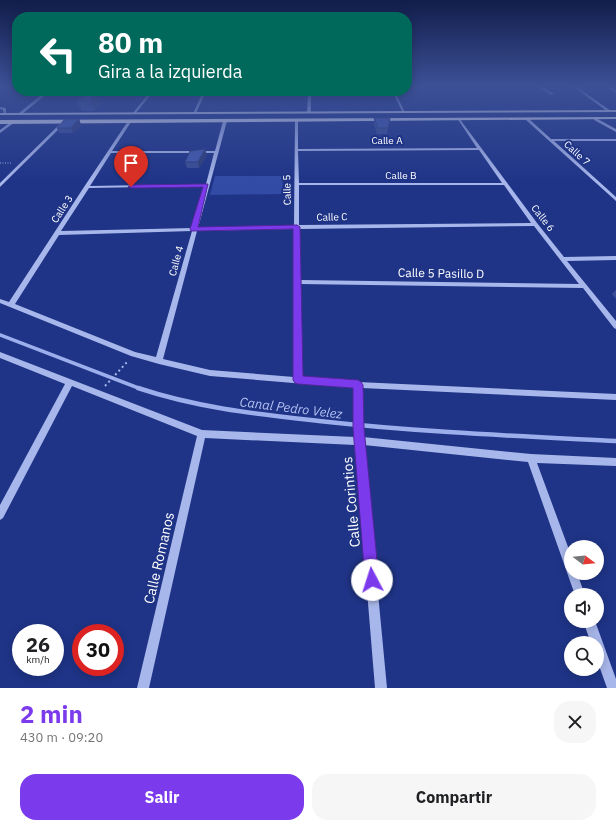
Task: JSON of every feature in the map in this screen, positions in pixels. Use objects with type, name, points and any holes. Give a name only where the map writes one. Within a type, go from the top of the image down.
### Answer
[{"type":"main road","points":[[26,122],[22,119],[29,117]]},
{"type":"main road","points":[[493,117],[498,119]]},
{"type":"main road","points":[[0,122],[616,118]]},
{"type":"street","points":[[595,118],[616,131]]},
{"type":"street","name":"Calle 6","points":[[458,119],[535,224],[616,326]]},
{"type":"street","name":"Calle 7","points":[[527,119],[616,200]]},
{"type":"street","name":"Calle 4","points":[[159,361],[194,229],[225,121]]},
{"type":"street","name":"Calle 5","points":[[296,121],[298,380]]},
{"type":"street","points":[[0,132],[13,122]]},
{"type":"street","points":[[0,186],[64,122]]},
{"type":"street","name":"Calle 3","points":[[11,305],[129,122]]},
{"type":"street","points":[[550,140],[616,140]]},
{"type":"street","name":"Calle A","points":[[296,150],[479,149]]},
{"type":"street","points":[[109,152],[216,152]]},
{"type":"street","name":"Calle B","points":[[297,184],[506,184]]},
{"type":"street","points":[[86,187],[206,186]]},
{"type":"street","name":"Calle C","points":[[57,233],[297,227],[535,224]]},
{"type":"street","points":[[564,259],[616,258]]},
{"type":"street","name":"Calle 5 Pasillo D","points":[[298,282],[584,286]]},
{"type":"street","points":[[0,301],[134,354],[210,373],[358,385],[616,397]]},
{"type":"street","points":[[0,355],[202,434],[360,441],[531,458],[616,462]]},
{"type":"street","points":[[0,515],[70,382]]},
{"type":"street","name":"Calle Corintios","points":[[358,385],[358,428],[381,688]]},
{"type":"street","name":"Calle Romanos","points":[[143,688],[202,434]]},
{"type":"street","points":[[531,458],[564,550]]},
{"type":"street","points":[[592,628],[613,688]]},
{"type":"path","points":[[103,388],[129,359]]},
{"type":"shaded area","points":[[215,176],[283,176],[282,194],[210,195]]},
{"type":"building","points":[[374,118],[390,118],[388,128],[378,128]]},
{"type":"building","points":[[65,119],[79,119],[71,128],[57,128]]},
{"type":"building","points":[[205,149],[198,162],[185,162],[190,151]]},
{"type":"waterway","name":"Canal Pedro Velez","points":[[0,335],[140,389]]},
{"type":"waterway","name":"Canal Pedro Velez","points":[[140,389],[183,401],[205,405],[250,413],[319,421],[430,431],[616,441]]},
{"type":"route","points":[[131,187],[206,186],[194,229],[297,227],[298,380],[358,385],[358,428],[372,580]]}]
